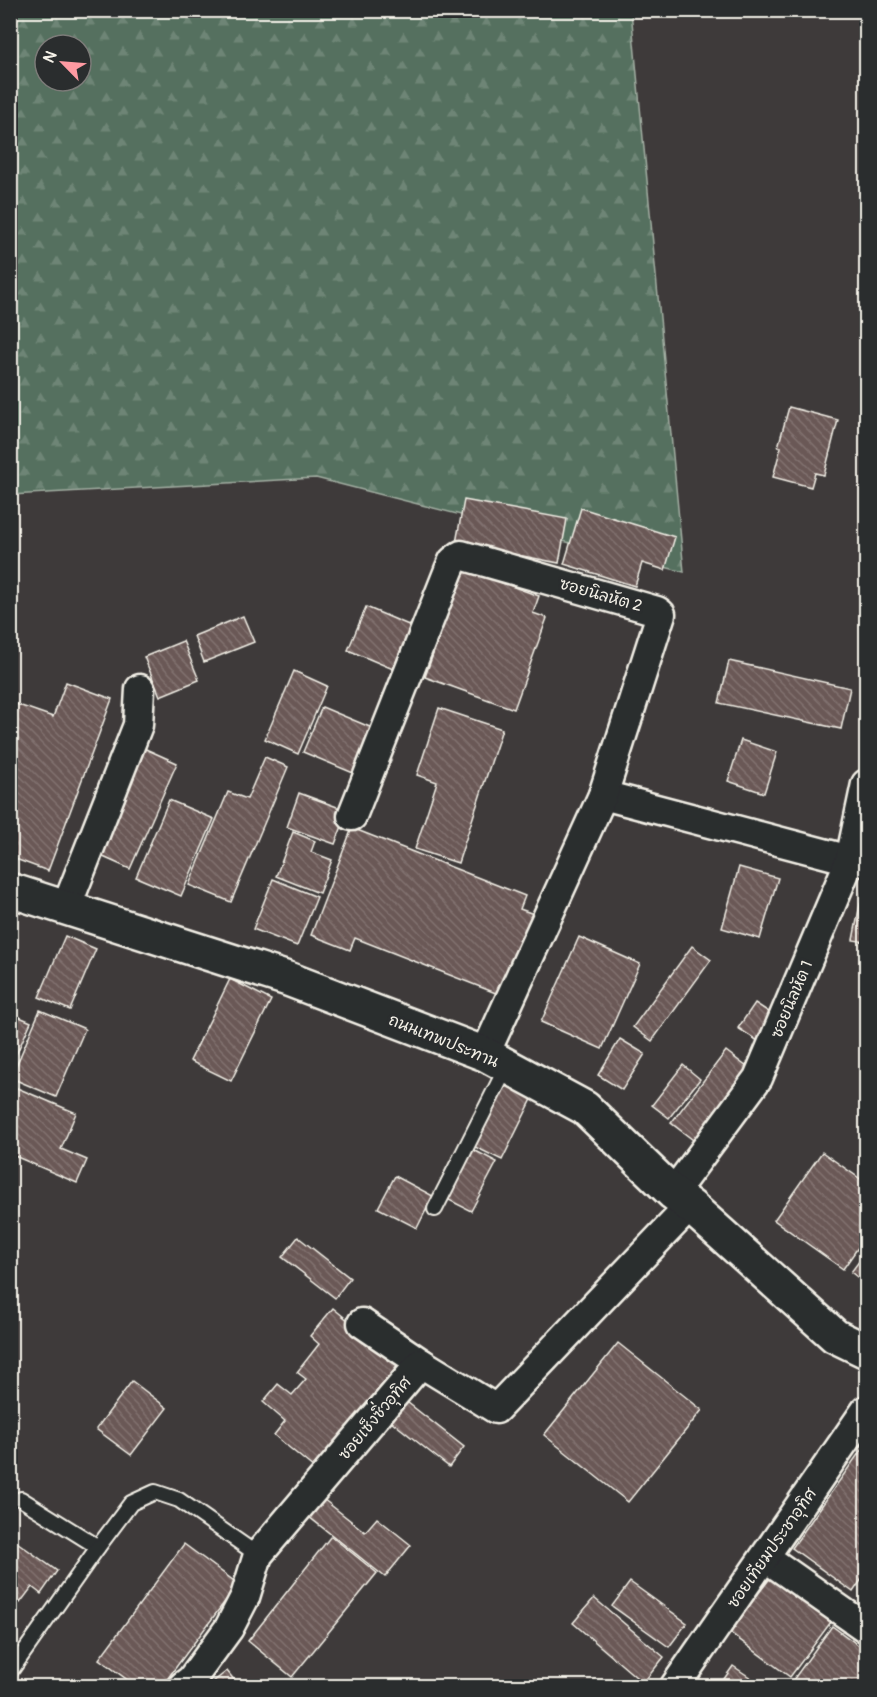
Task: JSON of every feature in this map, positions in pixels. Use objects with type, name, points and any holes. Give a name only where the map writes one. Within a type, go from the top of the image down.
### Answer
[{"type":"street","name":"ซอยนิลหัต 2","points":[[352,816],[449,570],[453,561],[461,555],[657,610],[661,614],[603,795],[496,1060]]},
{"type":"street","points":[[66,908],[138,725],[141,688]]},
{"type":"street","name":"ซอยนิลหัต 1","points":[[681,1199],[758,1078],[858,861],[867,784]]},
{"type":"street","points":[[603,795],[858,861]]},
{"type":"street","name":"ถนนเทพประทาน","points":[[10,890],[288,979],[496,1060],[585,1108],[681,1199],[835,1336],[867,1351]]},
{"type":"street","name":"ซอยเซ็งซิ่วอุทิศ","points":[[183,1686],[191,1680],[229,1628],[245,1597],[258,1555],[421,1363],[496,1409],[681,1199]]},
{"type":"street","points":[[362,1323],[421,1363]]},
{"type":"street","name":"ซอยเทียมประชาอุทิศ","points":[[675,1686],[867,1410]]},
{"type":"street","points":[[765,1557],[862,1616]]},
{"type":"lane","points":[[435,1209],[496,1060]]},
{"type":"lane","points":[[10,1672],[131,1503],[155,1492],[179,1500],[258,1555]]},
{"type":"lane","points":[[21,1499],[98,1547]]},
{"type":"green space","points":[[11,11],[631,11],[684,572],[316,478],[11,495]]},
{"type":"building","points":[[789,407],[838,420],[824,475],[815,473],[811,487],[773,477],[781,447],[778,447]]},
{"type":"building","points":[[464,500],[567,519],[559,563],[456,543]]},
{"type":"building","points":[[581,508],[675,537],[665,570],[642,563],[635,586],[564,564]]},
{"type":"building","points":[[460,568],[539,596],[533,613],[547,618],[514,709],[425,677],[453,597]]},
{"type":"building","points":[[366,607],[411,626],[393,669],[348,650]]},
{"type":"building","points":[[243,616],[254,642],[204,662],[194,636]]},
{"type":"building","points":[[183,641],[199,680],[160,696],[144,657]]},
{"type":"building","points":[[729,661],[850,688],[841,729],[719,703]]},
{"type":"building","points":[[294,671],[327,686],[298,754],[265,739]]},
{"type":"building","points":[[66,682],[112,699],[48,871],[10,857],[10,702],[53,717]]},
{"type":"building","points":[[322,707],[377,730],[358,775],[303,752]]},
{"type":"building","points":[[439,708],[502,729],[458,863],[415,849],[437,782],[417,775]]},
{"type":"building","points":[[741,740],[777,752],[764,793],[728,781]]},
{"type":"building","points":[[139,746],[177,763],[130,869],[92,852]]},
{"type":"building","points":[[265,757],[288,767],[231,902],[189,885],[228,792],[247,799]]},
{"type":"building","points":[[299,793],[348,811],[335,844],[287,827]]},
{"type":"building","points":[[169,800],[214,819],[181,896],[136,877]]},
{"type":"building","points":[[352,828],[525,896],[520,909],[539,916],[506,997],[355,938],[350,950],[311,935]]},
{"type":"building","points":[[293,832],[315,841],[311,852],[332,860],[319,893],[276,876]]},
{"type":"building","points":[[739,867],[778,878],[760,939],[722,928]]},
{"type":"building","points":[[273,879],[317,897],[297,946],[253,929]]},
{"type":"building","points":[[864,884],[866,885],[866,942],[853,940]]},
{"type":"building","points":[[65,936],[96,949],[70,1010],[39,997]]},
{"type":"building","points":[[579,937],[640,964],[602,1049],[541,1022]]},
{"type":"building","points":[[692,946],[711,960],[652,1041],[633,1027]]},
{"type":"building","points":[[230,979],[271,1000],[231,1081],[190,1061]]},
{"type":"building","points":[[755,1003],[781,1020],[764,1045],[738,1028]]},
{"type":"building","points":[[40,1010],[85,1029],[56,1097],[11,1078]]},
{"type":"building","points":[[10,1013],[31,1022],[10,1068]]},
{"type":"building","points":[[620,1039],[645,1054],[622,1090],[598,1075]]},
{"type":"building","points":[[726,1051],[756,1074],[701,1146],[671,1123]]},
{"type":"building","points":[[683,1065],[700,1079],[669,1118],[652,1105]]},
{"type":"building","points":[[507,1076],[536,1091],[502,1160],[473,1146]]},
{"type":"building","points":[[10,1085],[76,1113],[61,1149],[87,1160],[77,1183],[10,1154]]},
{"type":"building","points":[[470,1148],[497,1162],[471,1211],[443,1197]]},
{"type":"building","points":[[822,1152],[866,1183],[866,1236],[843,1269],[774,1220]]},
{"type":"building","points":[[395,1176],[433,1196],[417,1228],[378,1208]]},
{"type":"building","points":[[298,1237],[350,1278],[335,1298],[282,1257]]},
{"type":"building","points":[[866,1252],[866,1284],[851,1272]]},
{"type":"building","points":[[333,1308],[400,1363],[314,1468],[274,1435],[285,1421],[263,1402],[278,1384],[292,1395],[306,1379],[297,1372],[319,1344],[310,1336]]},
{"type":"building","points":[[618,1343],[702,1410],[628,1502],[544,1435]]},
{"type":"building","points":[[132,1381],[167,1408],[131,1455],[96,1429]]},
{"type":"building","points":[[398,1395],[464,1447],[449,1467],[382,1414]]},
{"type":"building","points":[[866,1443],[866,1573],[853,1592],[792,1548]]},
{"type":"building","points":[[318,1495],[365,1532],[377,1518],[411,1545],[385,1577],[304,1513]]},
{"type":"building","points":[[331,1536],[377,1573],[292,1677],[248,1641]]},
{"type":"building","points":[[14,1540],[57,1571],[41,1594],[32,1587],[20,1603],[10,1596],[10,1546]]},
{"type":"building","points":[[184,1544],[238,1584],[162,1686],[136,1686],[99,1659]]},
{"type":"building","points":[[771,1577],[831,1622],[790,1677],[729,1632]]},
{"type":"building","points":[[630,1582],[687,1623],[669,1647],[612,1606]]},
{"type":"building","points":[[594,1598],[664,1657],[643,1683],[573,1623]]},
{"type":"building","points":[[832,1626],[866,1651],[866,1681],[863,1686],[803,1686],[793,1680]]},
{"type":"building","points":[[733,1666],[763,1686],[719,1686]]},
{"type":"building","points":[[227,1671],[239,1686],[209,1685]]}]
